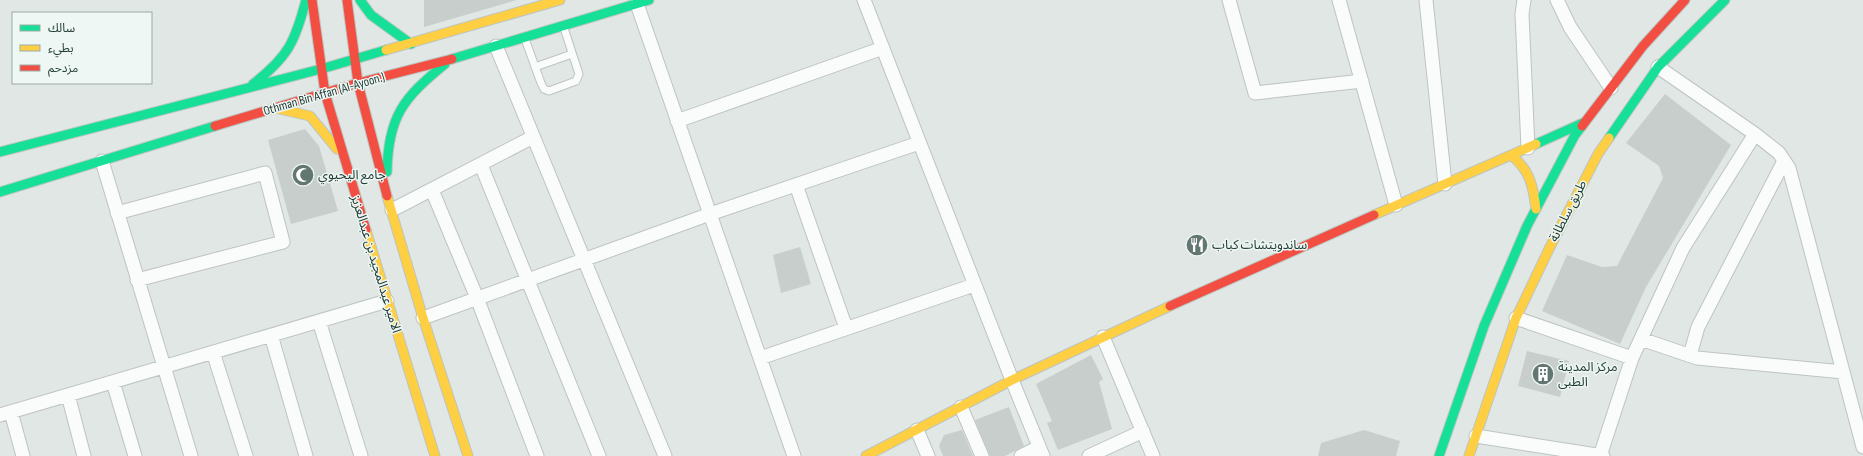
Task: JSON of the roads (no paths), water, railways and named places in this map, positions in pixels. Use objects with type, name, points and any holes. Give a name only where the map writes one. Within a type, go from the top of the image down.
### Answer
[{"type":"main road","points":[[246,90],[274,69],[292,47],[306,0]]},
{"type":"main road","name":"الامير عبدالمجيد بن عبدالعزيز","points":[[312,0],[325,93],[342,154],[435,456]]},
{"type":"main road","points":[[347,0],[358,83],[386,193],[423,318],[468,456]]},
{"type":"main road","points":[[360,0],[371,16],[411,44]]},
{"type":"main road","name":"Othman Bin Affan (Al-Ayoon.)","points":[[0,152],[246,90],[356,60],[560,0]]},
{"type":"main road","points":[[1439,456],[1484,326],[1526,226],[1575,135],[1643,46],[1685,0]]},
{"type":"main road","name":"طريق سلطانة","points":[[1469,456],[1516,318],[1550,247],[1598,154],[1658,67],[1725,0]]},
{"type":"main road","name":"Othman Bin Affan (Al-Ayoon.)","points":[[0,192],[358,83],[449,60],[643,2]]},
{"type":"main road","points":[[386,193],[387,152],[399,111],[423,82],[449,60]]},
{"type":"main road","points":[[274,108],[310,116],[342,154]]},
{"type":"main road","points":[[866,456],[1012,380],[1221,282],[1585,122]]},
{"type":"main road","points":[[1511,155],[1522,163],[1530,173],[1536,209]]},
{"type":"street","points":[[864,0],[974,285],[1041,451],[1021,456]]},
{"type":"street","points":[[1229,0],[1255,93],[1362,81]]},
{"type":"street","points":[[1339,0],[1396,205]]},
{"type":"street","points":[[1426,0],[1445,184]]},
{"type":"street","points":[[1524,0],[1522,14],[1528,148]]},
{"type":"street","points":[[1557,0],[1570,27],[1611,88]]},
{"type":"street","points":[[643,2],[678,121],[794,456]]},
{"type":"street","points":[[496,46],[665,456]]},
{"type":"street","points":[[678,121],[883,48]]},
{"type":"street","points":[[1658,67],[1756,134],[1779,153],[1789,168],[1863,447]]},
{"type":"street","points":[[1600,456],[1632,358],[1683,248],[1756,134]]},
{"type":"street","points":[[392,210],[534,137]]},
{"type":"street","points":[[423,318],[710,214],[919,143]]},
{"type":"street","points":[[102,161],[191,456]]},
{"type":"street","points":[[1690,355],[1698,327],[1784,161]]},
{"type":"street","points":[[481,165],[526,280],[599,456]]},
{"type":"street","points":[[117,213],[265,173],[283,242],[137,280]]},
{"type":"street","points":[[796,185],[846,328]]},
{"type":"street","points":[[432,190],[477,298],[537,456]]},
{"type":"street","points":[[760,358],[974,285]]},
{"type":"street","points":[[23,456],[5,413],[387,301]]},
{"type":"street","points":[[1516,318],[1632,358]]},
{"type":"street","points":[[319,321],[361,456]]},
{"type":"street","points":[[271,335],[306,456]]},
{"type":"street","points":[[1103,337],[1153,456]]},
{"type":"street","points":[[1641,339],[1697,358],[1843,372]]},
{"type":"street","points":[[213,352],[246,456]]},
{"type":"street","points":[[113,382],[135,456]]},
{"type":"street","points":[[68,395],[84,456]]},
{"type":"street","points":[[961,407],[982,456]]},
{"type":"street","points":[[917,430],[928,456]]},
{"type":"street","points":[[1089,456],[1143,432]]},
{"type":"street","points":[[1476,436],[1604,456]]},
{"type":"lane","points":[[524,37],[544,89],[549,91],[576,81],[579,74],[563,26]]},
{"type":"lane","points":[[535,67],[572,54]]},
{"type":"place","name":"جامع اليحيوي","points":[[303,175]]},
{"type":"place","name":"ساندويتشات كباب","points":[[1197,245]]},
{"type":"place","name":"مرکز المدینة الطبی","points":[[1543,374]]}]
